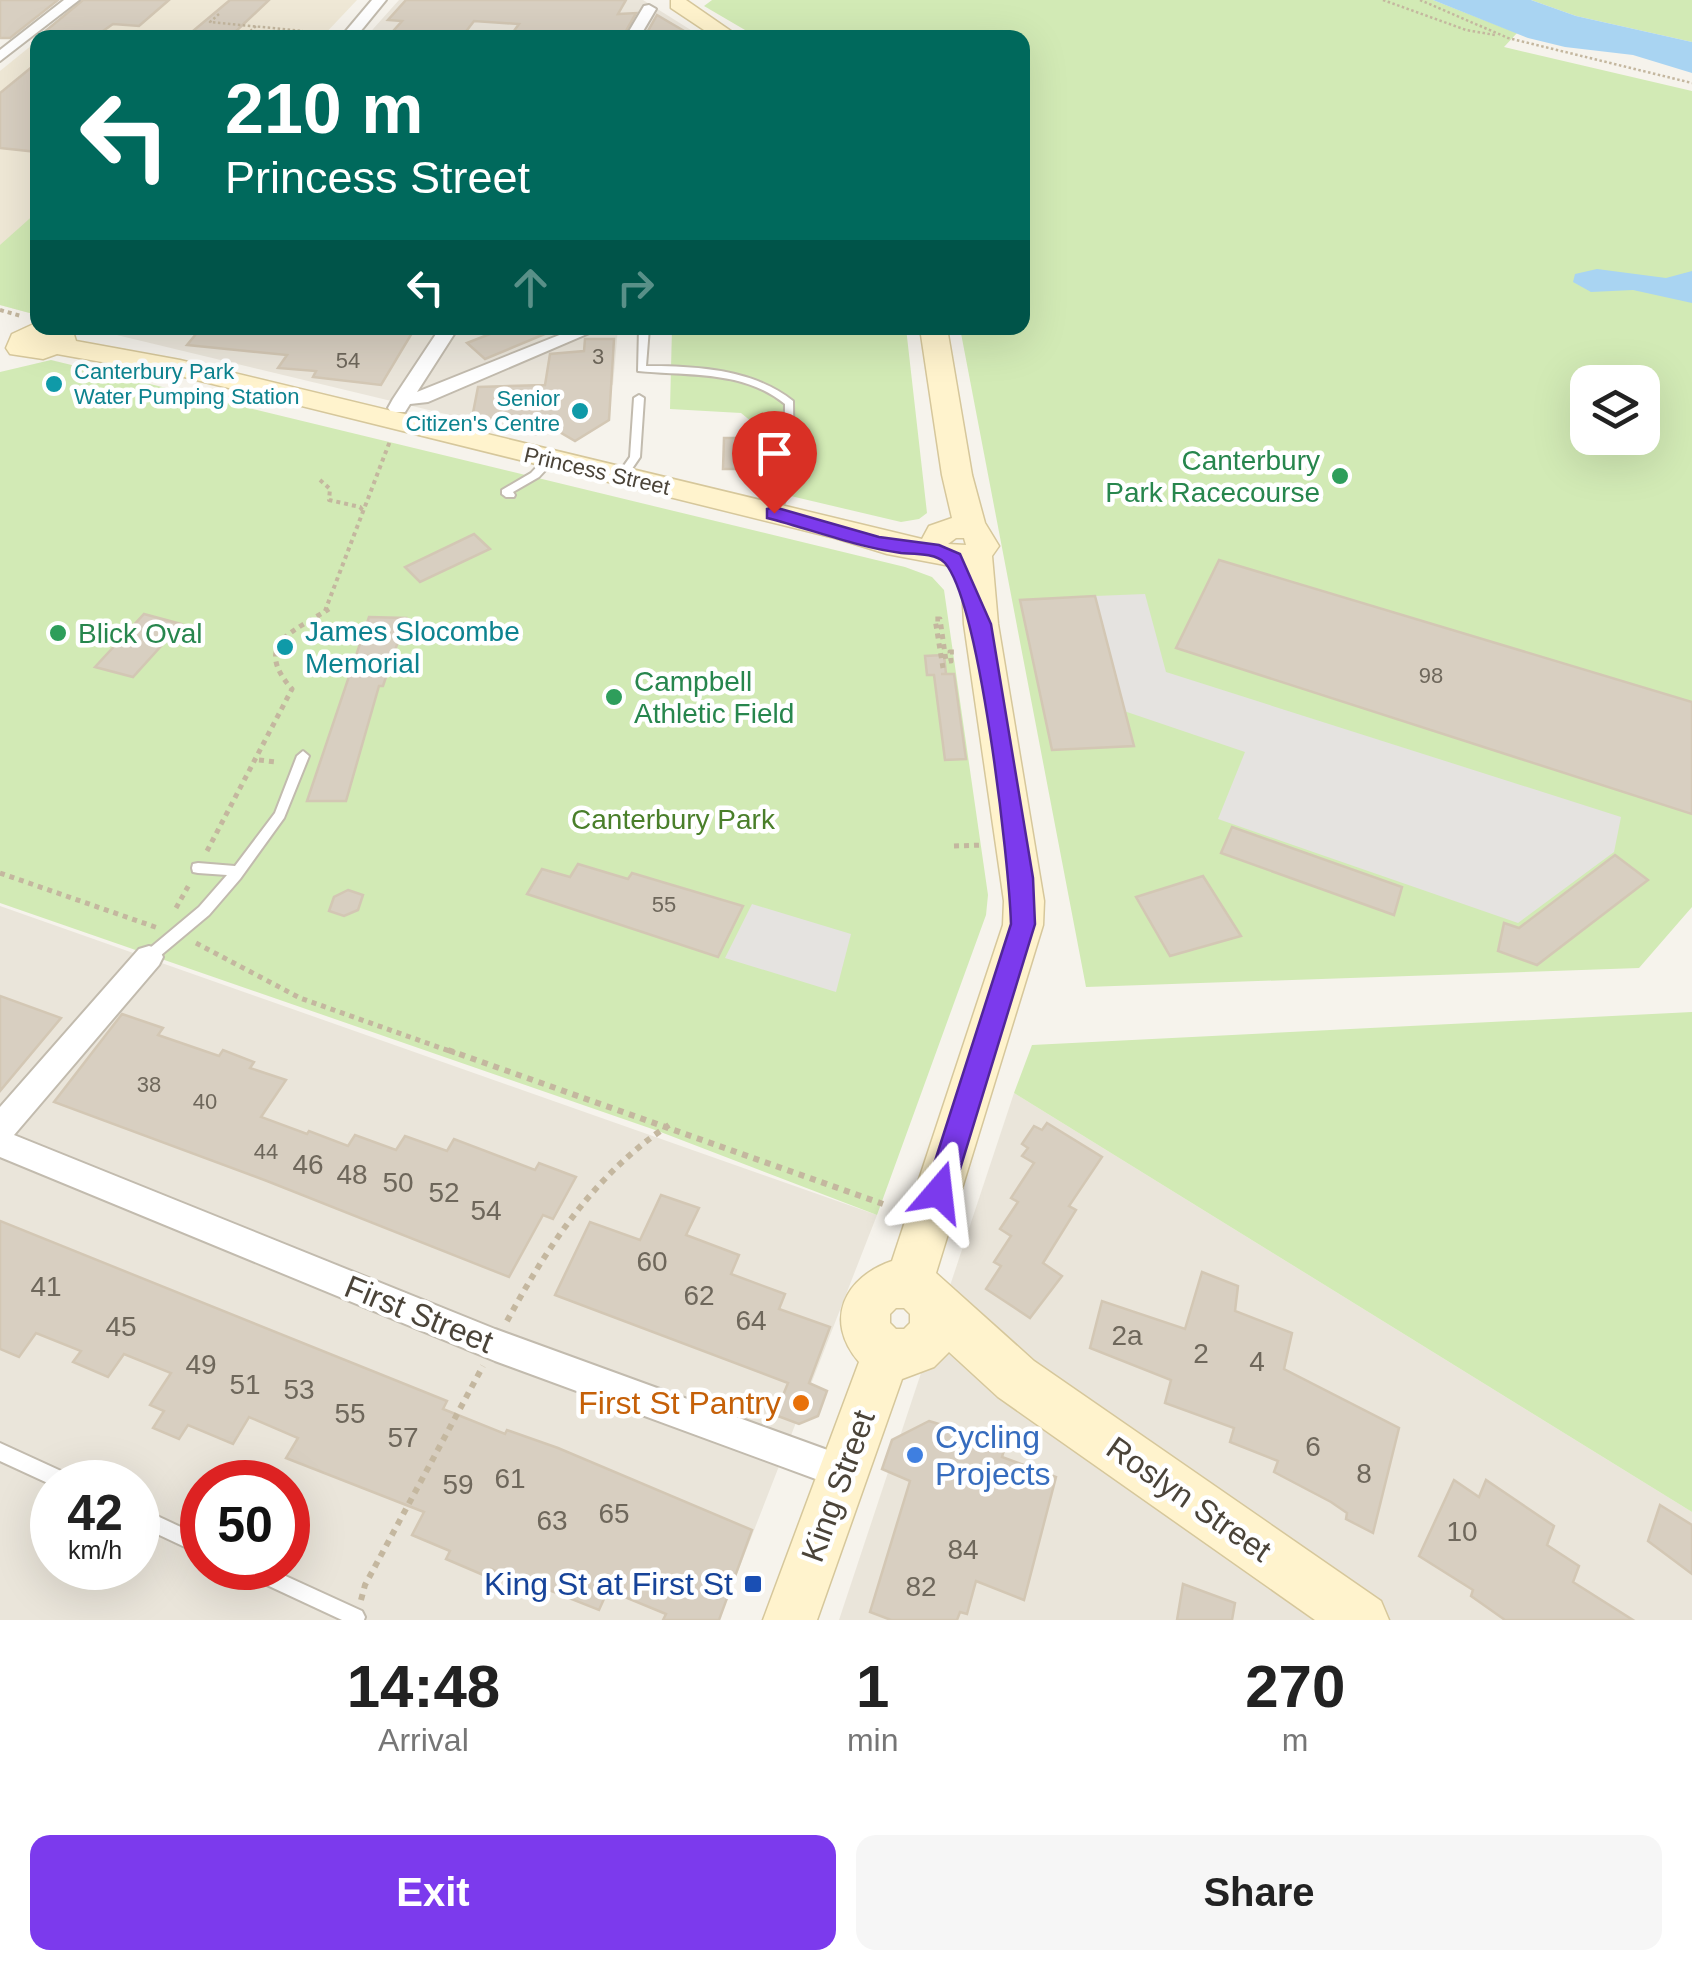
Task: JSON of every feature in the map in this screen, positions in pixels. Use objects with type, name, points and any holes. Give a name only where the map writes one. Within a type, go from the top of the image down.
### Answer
[{"type":"main road","points":[[670,3],[718,30]]},
{"type":"main road","name":"King Street","points":[[790,1620],[843,1472],[914,1321],[1023,924],[1021,878],[968,638],[954,543],[957,475],[935,335]]},
{"type":"main road","name":"Princess Street","points":[[12,342],[36,352],[66,336],[180,368],[844,530],[898,548],[954,543]]},
{"type":"main road","name":"Roslyn Street","points":[[914,1321],[1016,1378],[1362,1620]]},
{"type":"street","points":[[34,30],[72,0]]},
{"type":"street","points":[[354,30],[379,0]]},
{"type":"street","points":[[641,30],[670,3]]},
{"type":"street","points":[[0,57],[30,33]]},
{"type":"street","points":[[394,421],[445,335]]},
{"type":"street","points":[[394,421],[421,398],[575,335]]},
{"type":"street","points":[[0,1129],[149,956]]},
{"type":"street","name":"First Street","points":[[0,1143],[494,1345],[843,1472]]},
{"type":"lane","points":[[643,335],[641,369],[701,371],[785,398],[792,416],[789,482],[774,513]]},
{"type":"lane","points":[[621,477],[635,457],[639,398]]},
{"type":"lane","points":[[510,496],[506,492],[535,475],[549,460]]},
{"type":"lane","points":[[149,956],[170,932],[204,911],[237,871],[280,815],[303,756]]},
{"type":"lane","points":[[198,868],[237,871]]},
{"type":"lane","points":[[0,1452],[30,1466]]},
{"type":"lane","points":[[296,1590],[355,1618]]},
{"type":"path","points":[[1384,0],[1466,30],[1692,83]]},
{"type":"path","points":[[1420,0],[1508,38]]},
{"type":"path","points":[[219,14],[210,22],[294,30]]},
{"type":"path","points":[[252,30],[256,26]]},
{"type":"path","points":[[170,932],[198,868],[292,689],[276,671],[273,660],[278,647],[293,630],[329,610],[394,421]]},
{"type":"path","points":[[320,480],[330,488],[330,500],[342,506],[360,507],[364,512]]},
{"type":"path","points":[[958,668],[941,668],[935,619],[940,619],[946,661],[951,661],[950,652],[968,638]]},
{"type":"path","points":[[257,760],[276,762]]},
{"type":"path","points":[[954,846],[983,845]]},
{"type":"path","points":[[0,873],[170,932],[300,998],[669,1125],[883,1204]]},
{"type":"path","points":[[355,1618],[365,1585],[543,1258],[620,1164],[669,1125]]},
{"type":"shaded area","points":[[89,0],[357,0],[329,30],[52,30]]},
{"type":"shaded area","points":[[399,0],[643,0],[691,30],[372,30]]},
{"type":"shaded area","points":[[30,47],[30,313],[0,305],[0,71]]},
{"type":"shaded area","points":[[117,335],[617,335],[613,385],[546,375],[537,436]]},
{"type":"shaded area","points":[[1145,594],[1166,672],[1621,817],[1614,852],[1518,923],[1218,819],[1245,752],[1124,711],[1095,596]]},
{"type":"shaded area","points":[[752,904],[851,934],[836,992],[725,958]]},
{"type":"shaded area","points":[[0,906],[877,1215],[719,1620],[0,1620]]},
{"type":"shaded area","points":[[1014,1093],[1692,1512],[1692,1620],[839,1620]]},
{"type":"green space","name":"Canterbury Park Racecourse","points":[[712,0],[1433,0],[1517,33],[1504,47],[1692,91],[1692,907],[1639,968],[1086,987],[961,335],[1030,335],[1030,30],[745,30],[704,6]]},
{"type":"green space","points":[[1531,0],[1692,0],[1692,42],[1576,16]]},
{"type":"green space","points":[[30,218],[30,313],[0,305],[0,245]]},
{"type":"green space","points":[[672,335],[907,335],[927,513],[919,519],[901,522],[761,489],[758,427],[741,413],[670,409]]},
{"type":"green space","name":"Canterbury Park","points":[[51,360],[905,567],[932,577],[944,590],[988,895],[986,915],[877,1215],[658,1131],[0,903],[0,372]]},
{"type":"green space","points":[[1692,1012],[1692,1512],[1014,1093],[1032,1045]]},
{"type":"water","points":[[1433,0],[1531,0],[1576,16],[1692,42],[1692,73],[1633,55],[1528,38]]},
{"type":"water","points":[[1597,269],[1666,278],[1692,271],[1692,303],[1633,290],[1591,292],[1573,282],[1575,274]]},
{"type":"building","points":[[0,0],[58,0],[10,38],[0,38]]},
{"type":"building","points":[[83,0],[169,0],[139,26],[113,24],[104,30],[47,30]]},
{"type":"building","points":[[230,0],[269,0],[237,30],[194,30]]},
{"type":"building","points":[[406,0],[626,0],[618,14],[636,13],[626,30],[515,30],[519,24],[474,21],[467,30],[394,30],[402,21],[388,20]]},
{"type":"building","points":[[657,15],[682,30],[649,30]]},
{"type":"building","points":[[30,69],[30,151],[0,148],[0,93]]},
{"type":"building","points":[[195,335],[411,335],[381,385],[313,377],[316,371],[278,368],[287,355],[187,345]]},
{"type":"building","points":[[487,335],[542,335],[485,359],[467,343]]},
{"type":"building","points":[[585,339],[614,339],[609,420],[575,441],[539,420],[472,418],[478,387],[545,385],[550,354],[584,351]]},
{"type":"building","points":[[724,438],[748,438],[748,469],[723,469]]},
{"type":"building","points":[[474,534],[490,549],[420,582],[405,567]]},
{"type":"building","points":[[1219,560],[1692,702],[1692,814],[1176,648]]},
{"type":"building","points":[[1095,596],[1134,746],[1052,750],[1020,600]]},
{"type":"building","points":[[144,614],[181,624],[133,677],[95,667]]},
{"type":"building","points":[[369,617],[406,618],[383,686],[379,686],[346,801],[307,801]]},
{"type":"building","points":[[944,655],[946,674],[954,674],[966,759],[945,760],[934,675],[927,675],[925,656]]},
{"type":"building","points":[[1232,827],[1402,887],[1394,915],[1221,853]]},
{"type":"building","points":[[1615,855],[1648,880],[1537,965],[1498,951],[1504,923],[1519,928]]},
{"type":"building","points":[[578,864],[628,879],[632,873],[743,906],[718,957],[527,894],[542,869],[570,877]]},
{"type":"building","points":[[1203,876],[1241,936],[1170,956],[1136,897]]},
{"type":"building","points":[[348,890],[363,895],[358,910],[344,916],[329,911],[334,897]]},
{"type":"building","points":[[0,996],[61,1018],[0,1091]]},
{"type":"building","points":[[122,1014],[163,1028],[158,1035],[219,1056],[223,1050],[254,1062],[250,1068],[286,1080],[261,1117],[307,1134],[309,1131],[348,1146],[355,1135],[396,1150],[405,1136],[447,1151],[454,1139],[535,1170],[539,1163],[576,1177],[553,1219],[543,1215],[509,1277],[54,1102]]},
{"type":"building","points":[[1047,1123],[1102,1157],[1069,1206],[1076,1210],[1043,1263],[1062,1276],[1030,1318],[986,1289],[1001,1266],[994,1262],[1011,1236],[1000,1229],[1018,1202],[1011,1198],[1034,1163],[1022,1156],[1028,1148],[1022,1144],[1034,1126],[1042,1130]]},
{"type":"building","points":[[661,1195],[699,1208],[686,1235],[739,1255],[731,1274],[785,1294],[779,1309],[830,1327],[809,1383],[827,1391],[818,1416],[799,1424],[775,1415],[788,1383],[555,1295],[590,1222],[640,1240]]},
{"type":"building","points":[[0,1221],[447,1401],[443,1409],[505,1434],[507,1430],[558,1448],[752,1530],[719,1620],[663,1620],[666,1614],[608,1590],[599,1610],[549,1590],[547,1594],[491,1569],[488,1577],[446,1559],[450,1551],[412,1535],[424,1512],[310,1467],[310,1460],[286,1458],[298,1438],[249,1417],[233,1444],[188,1425],[179,1439],[153,1428],[164,1411],[150,1405],[171,1373],[124,1354],[108,1377],[73,1362],[81,1351],[36,1333],[19,1357],[0,1349]]},
{"type":"building","points":[[1202,1272],[1238,1286],[1235,1311],[1292,1333],[1284,1369],[1399,1428],[1373,1533],[1346,1519],[1347,1513],[1331,1502],[1274,1472],[1278,1461],[1230,1442],[1234,1428],[1165,1403],[1171,1380],[1090,1348],[1102,1301],[1185,1329]]},
{"type":"building","points":[[929,1421],[1006,1444],[1002,1457],[1056,1477],[1024,1600],[976,1581],[967,1614],[960,1612],[957,1620],[891,1620],[870,1612],[910,1481],[882,1469],[892,1440]]},
{"type":"building","points":[[1454,1480],[1479,1497],[1486,1480],[1554,1526],[1547,1545],[1579,1566],[1573,1582],[1633,1620],[1505,1620],[1471,1596],[1473,1590],[1419,1556]]},
{"type":"building","points":[[1660,1505],[1692,1525],[1692,1574],[1648,1541]]},
{"type":"building","points":[[1183,1584],[1235,1603],[1232,1620],[1177,1620]]},
{"type":"place","name":"Canterbury Park Water Pumping Station","points":[[54,384]]},
{"type":"place","name":"Senior Citizen's Centre","points":[[580,411]]},
{"type":"place","name":"Canterbury Park Racecourse","points":[[1340,476]]},
{"type":"place","name":"Blick Oval","points":[[58,633]]},
{"type":"place","name":"James Slocombe Memorial","points":[[285,647]]},
{"type":"place","name":"Campbell Athletic Field","points":[[614,697]]},
{"type":"place","name":"First St Pantry","points":[[801,1403]]},
{"type":"place","name":"Cycling Projects","points":[[915,1455]]},
{"type":"place","name":"King St at First St","points":[[753,1584]]},
{"type":"route","points":[[774,513],[844,530],[876,543],[939,551],[953,558],[981,624],[1021,878],[1023,924],[939,1192]]}]
